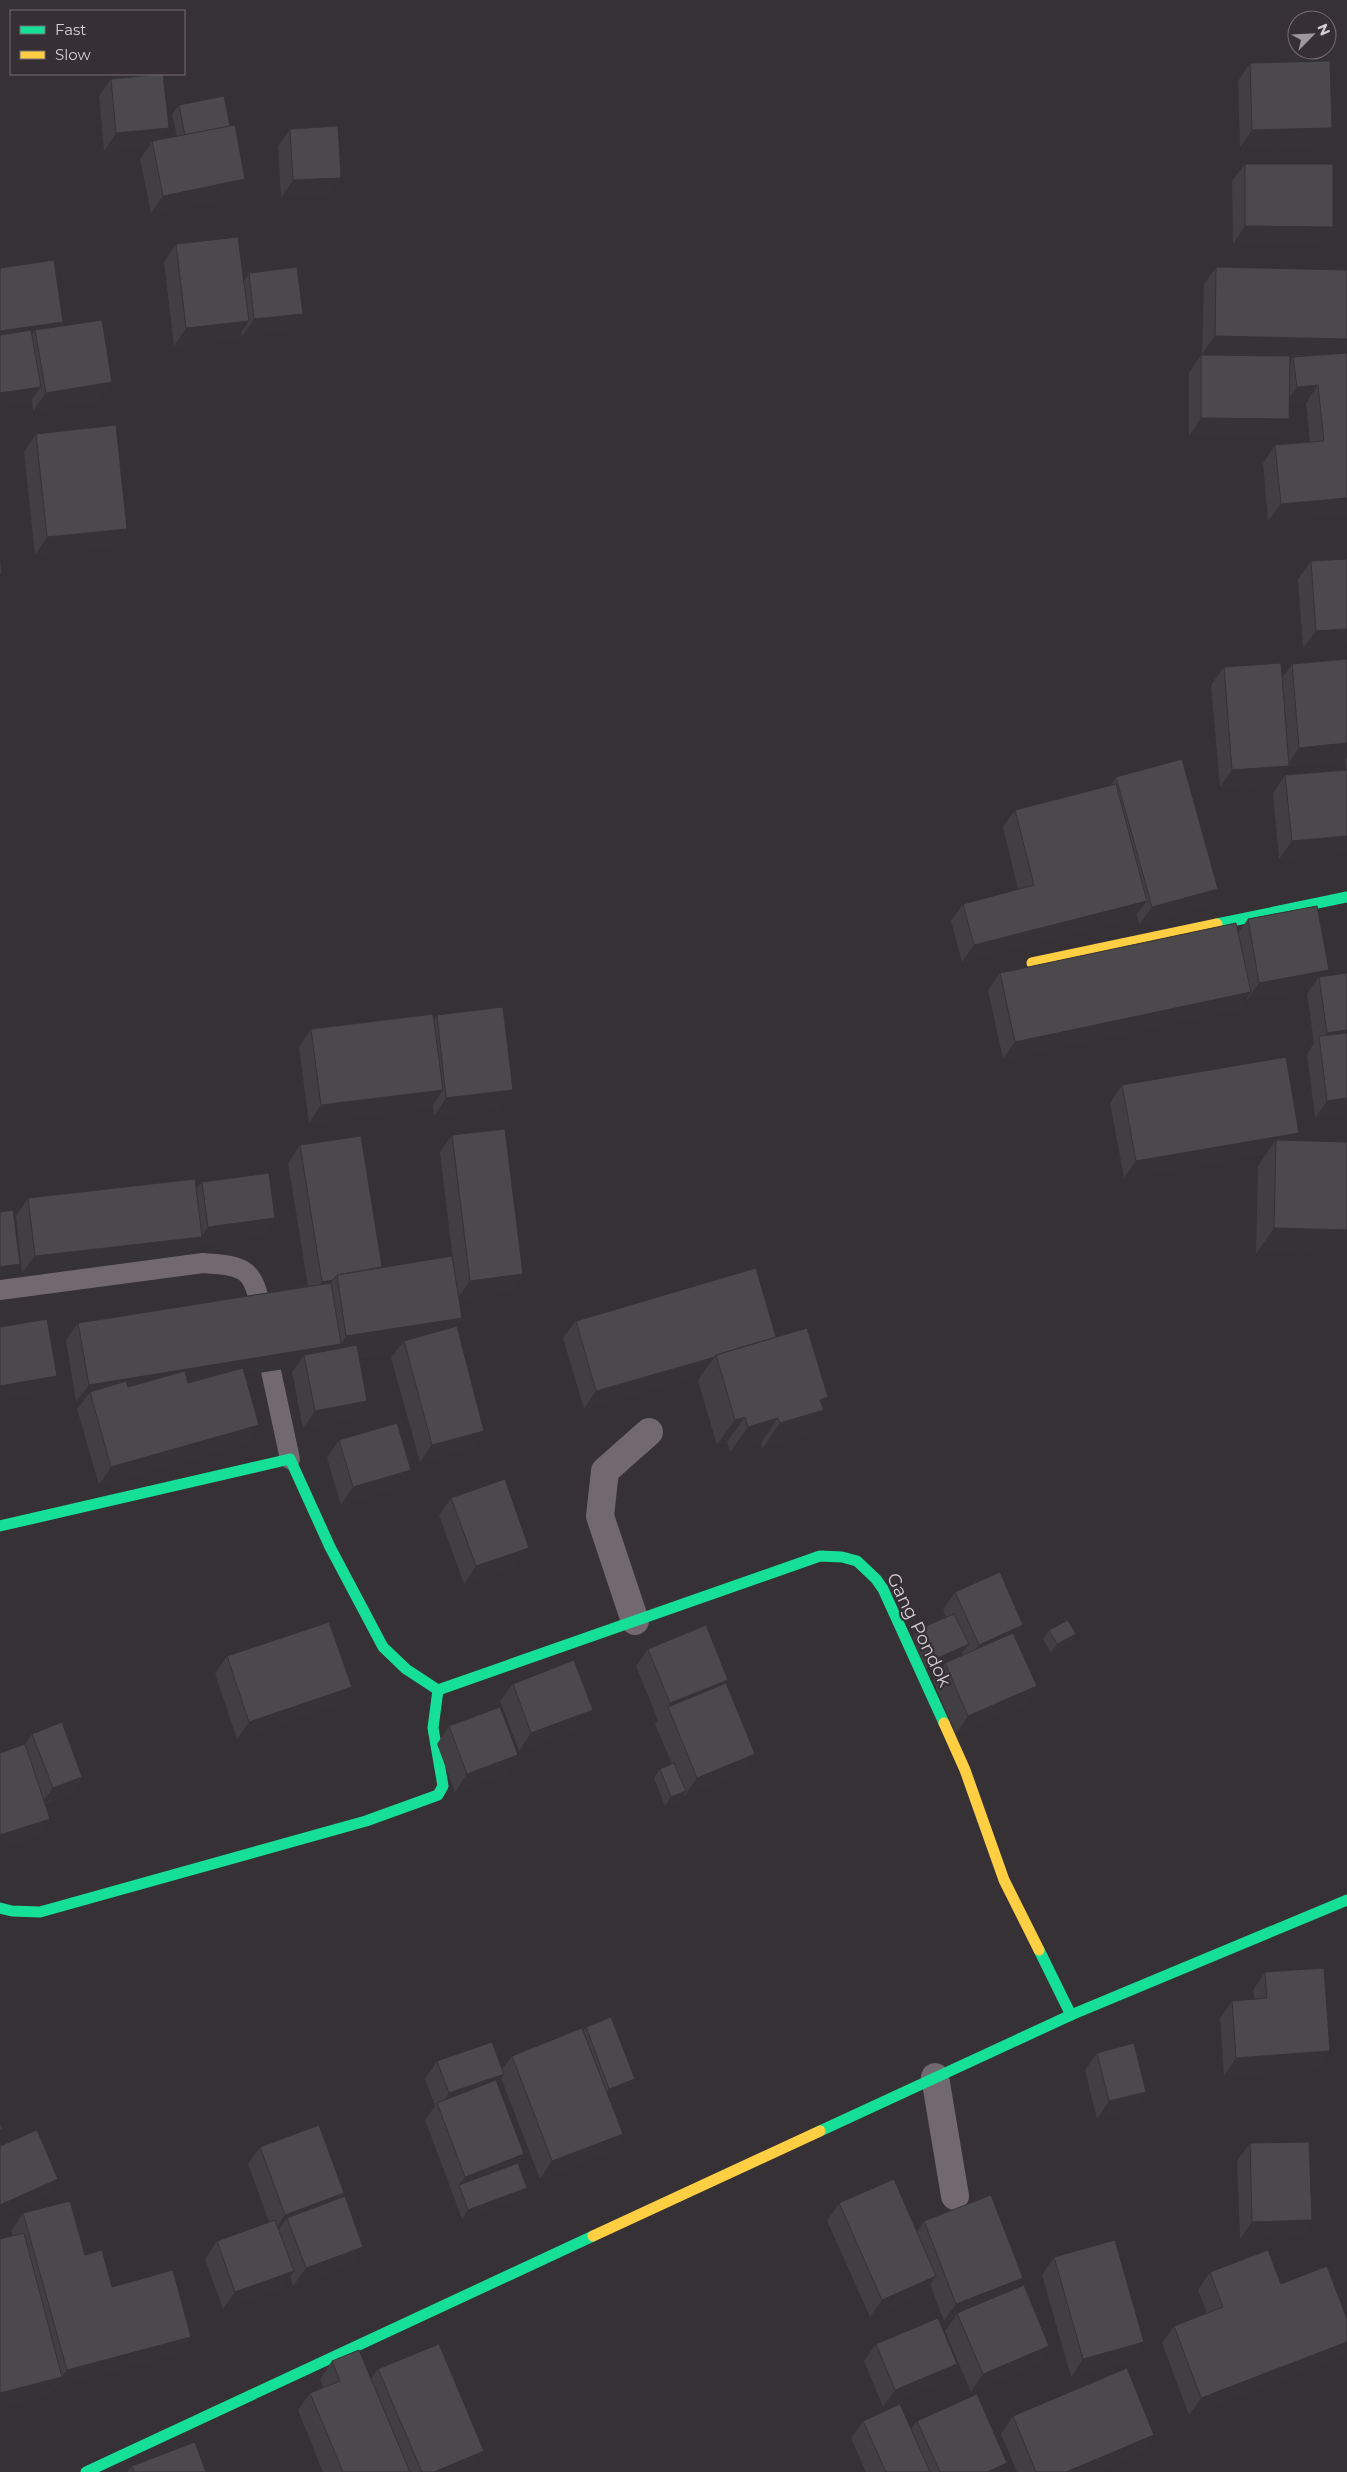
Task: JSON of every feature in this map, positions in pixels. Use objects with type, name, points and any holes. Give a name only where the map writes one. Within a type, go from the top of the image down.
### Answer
[{"type":"street","points":[[1032,962],[1347,897]]},
{"type":"street","points":[[635,1621],[600,1516],[605,1471],[649,1432]]},
{"type":"street","points":[[0,1526],[290,1459],[330,1546],[383,1647],[406,1669],[438,1690],[433,1728],[443,1786],[438,1795],[426,1801],[366,1821],[40,1912],[12,1911],[0,1908]]},
{"type":"street","name":"Gang Pondok","points":[[438,1690],[820,1556],[848,1556],[870,1569],[883,1589],[965,1770],[1004,1880],[1072,2015]]},
{"type":"street","points":[[86,2472],[123,2453],[935,2077],[1072,2015],[1347,1900]]},
{"type":"street","points":[[935,2077],[955,2196]]},
{"type":"lane","points":[[0,1290],[202,1263],[229,1265],[248,1273],[257,1285],[261,1309]]},
{"type":"lane","points":[[271,1371],[290,1459]]},
{"type":"building","points":[[1330,61],[1332,128],[1252,130],[1250,63]]},
{"type":"building","points":[[163,75],[169,128],[116,133],[111,79]]},
{"type":"building","points":[[224,96],[230,126],[185,135],[179,105]]},
{"type":"building","points":[[235,125],[245,179],[163,196],[152,141]]},
{"type":"building","points":[[338,126],[341,178],[293,180],[290,129]]},
{"type":"building","points":[[1245,164],[1333,164],[1333,227],[1245,226]]},
{"type":"building","points":[[238,237],[249,321],[186,328],[176,244]]},
{"type":"building","points":[[54,260],[63,322],[0,331],[0,268]]},
{"type":"building","points":[[297,267],[303,314],[254,319],[249,273]]},
{"type":"building","points":[[1216,267],[1347,270],[1347,339],[1215,336]]},
{"type":"building","points":[[102,320],[112,382],[46,393],[35,330]]},
{"type":"building","points":[[31,330],[41,387],[0,393],[0,335]]},
{"type":"building","points":[[1347,353],[1347,498],[1281,504],[1275,445],[1324,441],[1318,385],[1297,387],[1293,357]]},
{"type":"building","points":[[1201,355],[1290,356],[1289,419],[1201,418]]},
{"type":"building","points":[[116,425],[127,529],[47,537],[36,434]]},
{"type":"building","points":[[0,553],[2,574],[0,574]]},
{"type":"building","points":[[1347,559],[1347,629],[1316,631],[1311,561]]},
{"type":"building","points":[[1347,659],[1347,743],[1299,748],[1292,664]]},
{"type":"building","points":[[1281,663],[1289,766],[1232,770],[1224,667]]},
{"type":"building","points":[[1182,759],[1218,889],[1152,907],[1116,777]]},
{"type":"building","points":[[1347,770],[1347,836],[1292,841],[1285,775]]},
{"type":"building","points":[[1116,784],[1147,901],[974,945],[963,904],[1034,885],[1015,810]]},
{"type":"building","points":[[1317,906],[1329,970],[1259,983],[1248,919]]},
{"type":"building","points":[[1236,923],[1251,992],[1015,1042],[1000,973]]},
{"type":"building","points":[[1347,973],[1347,1030],[1327,1033],[1319,977]]},
{"type":"building","points":[[503,1007],[513,1090],[446,1098],[437,1015]]},
{"type":"building","points":[[433,1014],[443,1090],[321,1105],[311,1029]]},
{"type":"building","points":[[1347,1033],[1347,1098],[1327,1101],[1319,1036]]},
{"type":"building","points":[[1286,1057],[1299,1133],[1136,1161],[1122,1085]]},
{"type":"building","points":[[505,1129],[523,1274],[470,1281],[452,1135]]},
{"type":"building","points":[[361,1136],[382,1267],[337,1275],[333,1280],[322,1282],[300,1145]]},
{"type":"building","points":[[1276,1140],[1347,1142],[1347,1230],[1274,1228]]},
{"type":"building","points":[[269,1173],[275,1218],[208,1227],[202,1182]]},
{"type":"building","points":[[195,1179],[202,1237],[35,1256],[28,1198]]},
{"type":"building","points":[[13,1210],[20,1264],[0,1267],[0,1212]]},
{"type":"building","points":[[452,1256],[462,1318],[346,1336],[337,1275]]},
{"type":"building","points":[[756,1268],[776,1337],[716,1355],[715,1357],[596,1391],[576,1321]]},
{"type":"building","points":[[331,1283],[341,1344],[89,1385],[78,1323]]},
{"type":"building","points":[[47,1319],[57,1376],[0,1386],[0,1327]]},
{"type":"building","points":[[457,1326],[484,1431],[432,1445],[404,1341]]},
{"type":"building","points":[[807,1328],[828,1397],[820,1400],[824,1410],[780,1423],[778,1418],[748,1427],[745,1417],[735,1420],[716,1355]]},
{"type":"building","points":[[357,1345],[367,1401],[315,1411],[304,1355]]},
{"type":"building","points":[[243,1368],[259,1425],[111,1467],[90,1392],[126,1381],[128,1387],[185,1371],[188,1383]]},
{"type":"building","points":[[397,1423],[411,1470],[353,1487],[339,1440]]},
{"type":"building","points":[[505,1479],[529,1548],[476,1566],[451,1498]]},
{"type":"building","points":[[1000,1572],[1023,1625],[979,1645],[955,1592]]},
{"type":"building","points":[[954,1614],[969,1644],[933,1660],[919,1629]]},
{"type":"building","points":[[1068,1620],[1076,1634],[1057,1644],[1049,1630]]},
{"type":"building","points":[[329,1622],[352,1687],[249,1722],[227,1656]]},
{"type":"building","points":[[706,1625],[728,1680],[670,1703],[648,1649]]},
{"type":"building","points":[[1013,1633],[1037,1686],[968,1716],[945,1663]]},
{"type":"building","points":[[574,1660],[593,1710],[531,1733],[513,1684]]},
{"type":"building","points":[[726,1683],[755,1754],[697,1778],[668,1707]]},
{"type":"building","points":[[500,1707],[518,1755],[467,1774],[449,1726]]},
{"type":"building","points":[[62,1722],[82,1777],[53,1788],[32,1734]]},
{"type":"building","points":[[25,1744],[50,1819],[0,1835],[0,1753]]},
{"type":"building","points":[[674,1763],[686,1791],[671,1797],[660,1769]]},
{"type":"building","points":[[1324,1968],[1330,2051],[1236,2058],[1232,2001],[1267,1998],[1265,1972]]},
{"type":"building","points":[[611,2017],[635,2079],[609,2089],[586,2027]]},
{"type":"building","points":[[582,2028],[623,2134],[552,2161],[512,2056]]},
{"type":"building","points":[[492,2042],[504,2074],[449,2093],[437,2061]]},
{"type":"building","points":[[1134,2043],[1146,2092],[1109,2101],[1097,2053]]},
{"type":"building","points":[[496,2080],[524,2154],[465,2177],[437,2103]]},
{"type":"building","points":[[319,2125],[344,2193],[285,2215],[260,2147]]},
{"type":"building","points":[[37,2130],[58,2179],[0,2205],[0,2146]]},
{"type":"building","points":[[1309,2142],[1312,2220],[1252,2222],[1250,2143]]},
{"type":"building","points":[[518,2163],[527,2188],[468,2210],[459,2185]]},
{"type":"building","points":[[894,2179],[936,2276],[882,2300],[839,2203]]},
{"type":"building","points":[[991,2195],[1023,2278],[956,2304],[924,2221]]},
{"type":"building","points":[[345,2196],[363,2247],[306,2268],[287,2218]]},
{"type":"building","points":[[70,2201],[85,2255],[102,2250],[112,2287],[173,2270],[191,2337],[67,2370],[23,2213]]},
{"type":"building","points":[[275,2220],[294,2271],[235,2292],[217,2241]]},
{"type":"building","points":[[24,2233],[62,2377],[0,2393],[0,2239]]},
{"type":"building","points":[[1115,2240],[1144,2342],[1083,2359],[1054,2257]]},
{"type":"building","points":[[1268,2250],[1281,2284],[1327,2266],[1347,2319],[1347,2342],[1201,2398],[1174,2326],[1223,2307],[1210,2272]]},
{"type":"building","points":[[1024,2285],[1049,2346],[983,2374],[957,2313]]},
{"type":"building","points":[[938,2318],[957,2364],[895,2390],[876,2344]]},
{"type":"building","points":[[439,2344],[484,2451],[434,2472],[422,2472],[378,2369]]},
{"type":"building","points":[[359,2350],[410,2472],[343,2472],[310,2393],[340,2381],[332,2361]]},
{"type":"building","points":[[1127,2368],[1154,2435],[1066,2472],[1036,2472],[1013,2416]]},
{"type":"building","points":[[977,2394],[1007,2463],[987,2472],[940,2472],[917,2421]]},
{"type":"building","points":[[900,2404],[930,2472],[886,2472],[863,2421]]},
{"type":"building","points":[[195,2442],[206,2472],[134,2472],[132,2466]]},
{"type":"traffic: fast","points":[[1217,924],[1347,897]]},
{"type":"traffic: fast","points":[[0,1526],[290,1459],[330,1547],[383,1647],[406,1669],[438,1690]]},
{"type":"traffic: fast","points":[[438,1690],[820,1556],[842,1557],[857,1561],[876,1579],[883,1589],[944,1723]]},
{"type":"traffic: fast","points":[[0,1908],[12,1911],[40,1912],[366,1821],[438,1795],[443,1786],[433,1728],[438,1690]]},
{"type":"traffic: fast","points":[[820,2131],[1071,2015],[1347,1900]]},
{"type":"traffic: fast","points":[[1039,1950],[1071,2015]]},
{"type":"traffic: fast","points":[[86,2472],[593,2236]]},
{"type":"traffic: slow","points":[[1032,963],[1217,924]]},
{"type":"traffic: slow","points":[[944,1723],[965,1770],[1004,1880],[1039,1950]]},
{"type":"traffic: slow","points":[[593,2236],[820,2131]]}]
